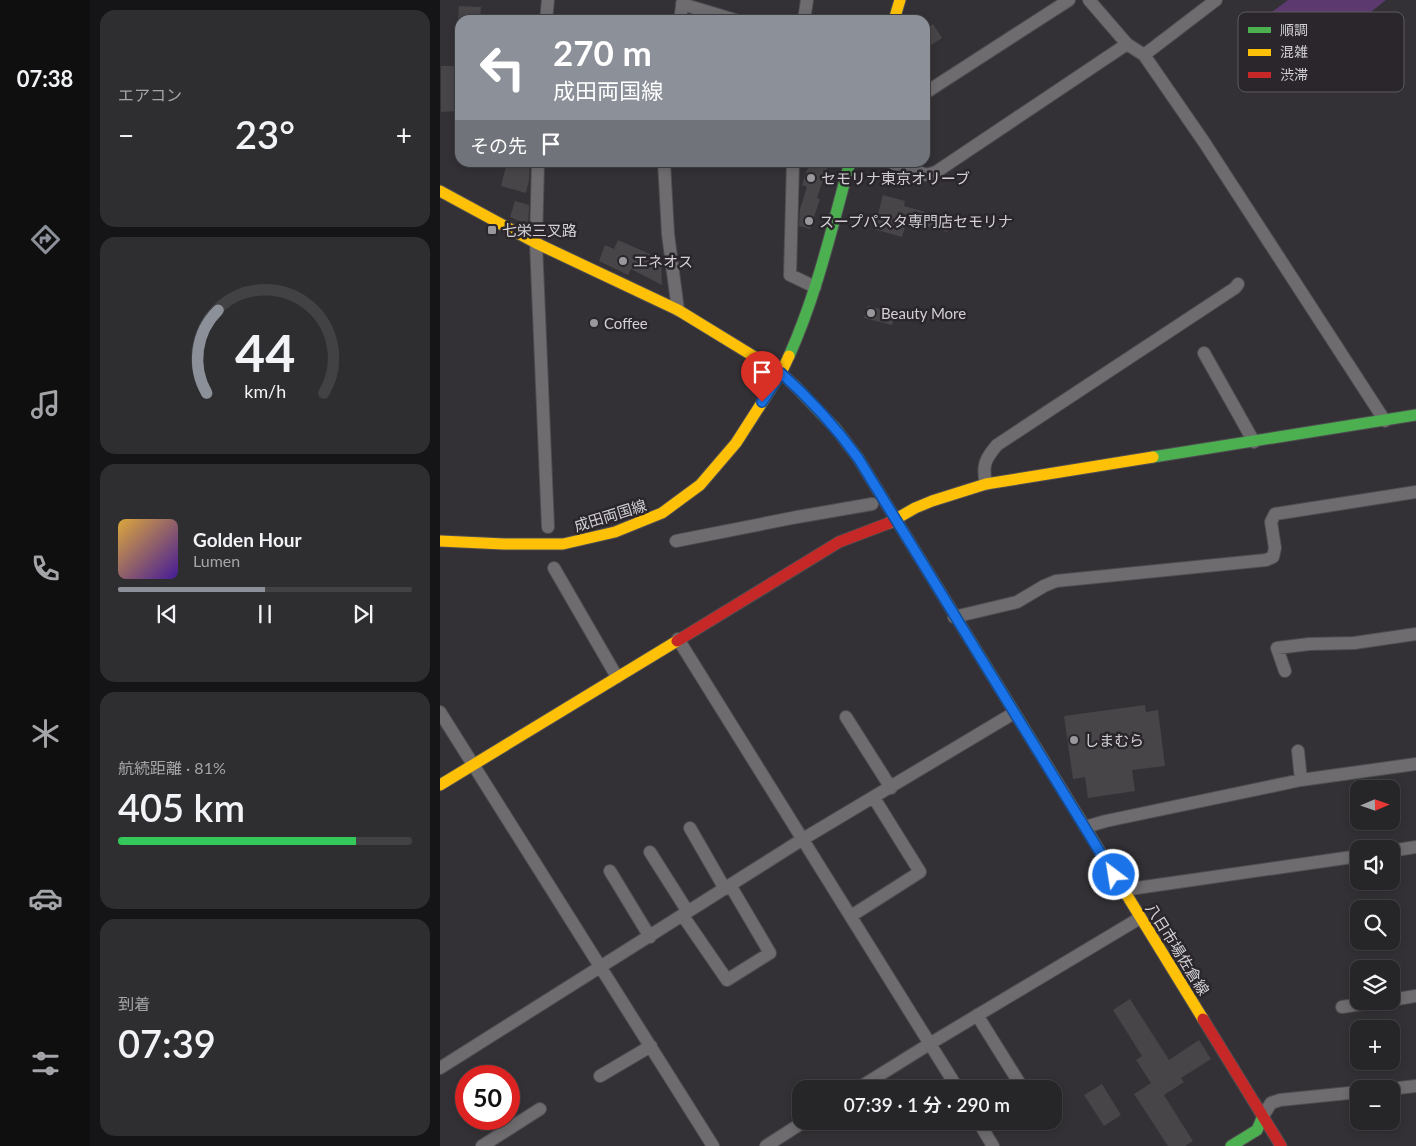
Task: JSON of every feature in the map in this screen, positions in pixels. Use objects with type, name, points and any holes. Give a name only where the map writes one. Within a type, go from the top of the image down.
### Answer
[{"type":"main road","points":[[896,15],[900,0]]},
{"type":"main road","name":"成田両国線","points":[[440,541],[563,544],[615,532],[662,513],[700,485],[736,443],[781,373],[800,334],[849,167]]},
{"type":"main road","points":[[440,191],[536,244],[678,310],[781,373]]},
{"type":"main road","name":"八日市場佐倉線","points":[[781,373],[803,393],[836,429],[858,458],[1281,1146]]},
{"type":"main road","points":[[440,785],[839,542],[896,520],[915,508],[932,501],[986,484],[1416,415]]},
{"type":"main road","points":[[1231,1146],[1257,1130],[1263,1116]]},
{"type":"street","points":[[546,15],[548,0]]},
{"type":"street","points":[[805,15],[807,0]]},
{"type":"street","points":[[930,90],[1069,0]]},
{"type":"street","points":[[1090,0],[1127,44],[1144,55],[1204,142],[1385,421]]},
{"type":"street","points":[[1144,55],[1216,0]]},
{"type":"street","points":[[681,15],[682,2],[720,15]]},
{"type":"street","points":[[904,167],[927,175],[936,172],[1127,44]]},
{"type":"street","points":[[538,167],[536,244],[548,527]]},
{"type":"street","points":[[664,167],[668,234],[678,310]]},
{"type":"street","points":[[793,167],[790,275],[815,287]]},
{"type":"street","points":[[986,484],[984,472],[986,462],[997,445],[1235,288],[1238,284]]},
{"type":"street","points":[[1204,353],[1254,442]]},
{"type":"street","points":[[954,617],[1017,602],[1044,586],[1056,582],[1266,560],[1273,557],[1275,548],[1271,522],[1275,514],[1416,492]]},
{"type":"street","points":[[676,541],[872,504]]},
{"type":"street","points":[[554,568],[617,677]]},
{"type":"street","points":[[1285,671],[1277,648],[1309,644],[1354,643],[1416,634]]},
{"type":"street","points":[[678,639],[953,1080]]},
{"type":"street","points":[[440,712],[713,1146]]},
{"type":"street","points":[[440,1068],[803,839],[1014,713]]},
{"type":"street","points":[[846,718],[891,788]]},
{"type":"street","points":[[1298,751],[1301,780]]},
{"type":"street","points":[[1085,827],[1106,820],[1301,780],[1416,764]]},
{"type":"street","points":[[851,916],[920,872],[874,798]]},
{"type":"street","points":[[650,852],[685,914],[727,980],[770,953],[690,828]]},
{"type":"street","points":[[1400,850],[1416,847]]},
{"type":"street","points":[[1124,890],[1350,857]]},
{"type":"street","points":[[610,871],[650,936]]},
{"type":"street","points":[[871,1080],[1140,918]]},
{"type":"street","points":[[1400,999],[1416,996]]},
{"type":"street","points":[[1342,1007],[1350,1006]]},
{"type":"street","points":[[977,1015],[1018,1080]]},
{"type":"street","points":[[600,1076],[651,1046]]},
{"type":"street","points":[[1400,1088],[1416,1086]]},
{"type":"street","points":[[1263,1116],[1271,1103],[1280,1100],[1350,1093]]},
{"type":"street","points":[[482,1146],[540,1109]]},
{"type":"street","points":[[766,1146],[792,1129]]},
{"type":"street","points":[[983,1130],[993,1146]]},
{"type":"shaded area","points":[[1288,0],[1386,0],[1371,12],[1272,12]]},
{"type":"building","points":[[459,6],[481,7],[480,15],[458,15]]},
{"type":"building","points":[[933,24],[942,38],[930,46],[930,26]]},
{"type":"building","points":[[441,66],[455,66],[455,111],[441,112]]},
{"type":"building","points":[[506,167],[530,167],[526,193],[501,186]]},
{"type":"building","points":[[808,167],[827,167],[817,198],[820,199],[810,229],[799,226],[800,209],[807,187],[802,185]]},
{"type":"building","points":[[883,195],[905,201],[904,206],[951,219],[947,232],[907,221],[902,237],[874,229]]},
{"type":"building","points":[[515,201],[529,205],[528,225],[510,217]]},
{"type":"building","points":[[618,240],[661,259],[662,285],[631,269],[628,275],[599,261],[605,245],[614,249]]},
{"type":"building","points":[[868,306],[896,313],[892,325],[864,318]]},
{"type":"building","points":[[1145,705],[1146,712],[1158,710],[1165,766],[1132,770],[1135,791],[1088,798],[1085,777],[1073,779],[1064,716]]},
{"type":"building","points":[[1130,999],[1169,1060],[1199,1040],[1211,1059],[1181,1078],[1184,1082],[1164,1095],[1193,1141],[1185,1146],[1168,1146],[1134,1094],[1151,1083],[1136,1060],[1142,1056],[1113,1010]]},
{"type":"building","points":[[1102,1084],[1121,1115],[1104,1126],[1084,1095]]},
{"type":"traffic: fast","points":[[789,356],[816,285],[849,167]]},
{"type":"traffic: fast","points":[[796,387],[836,429],[858,458],[1037,749]]},
{"type":"traffic: fast","points":[[1153,457],[1416,415]]},
{"type":"traffic: fast","points":[[1231,1146],[1257,1130],[1263,1116]]},
{"type":"traffic: slow","points":[[896,15],[900,0]]},
{"type":"traffic: slow","points":[[440,191],[536,243],[678,310],[781,373],[796,387]]},
{"type":"traffic: slow","points":[[440,541],[563,544],[615,532],[662,513],[700,485],[736,443],[781,373],[789,356]]},
{"type":"traffic: slow","points":[[889,523],[915,508],[932,501],[986,484],[1153,457]]},
{"type":"traffic: slow","points":[[440,785],[677,641]]},
{"type":"traffic: slow","points":[[1037,749],[1203,1019]]},
{"type":"traffic: jam","points":[[677,641],[839,542],[889,523]]},
{"type":"traffic: jam","points":[[1203,1019],[1281,1146]]},
{"type":"place","name":"セモリナ東京オリーブ","points":[[811,178]]},
{"type":"place","name":"スープパスタ専門店セモリナ","points":[[809,221]]},
{"type":"place","name":"七栄三叉路","points":[[492,230]]},
{"type":"place","name":"エネオス","points":[[623,261]]},
{"type":"place","name":"Beauty More","points":[[871,313]]},
{"type":"place","name":"Coffee","points":[[594,323]]},
{"type":"place","name":"しまむら","points":[[1074,740]]},
{"type":"route","points":[[762,402],[781,373],[803,393],[836,429],[858,458],[1114,875]]}]
